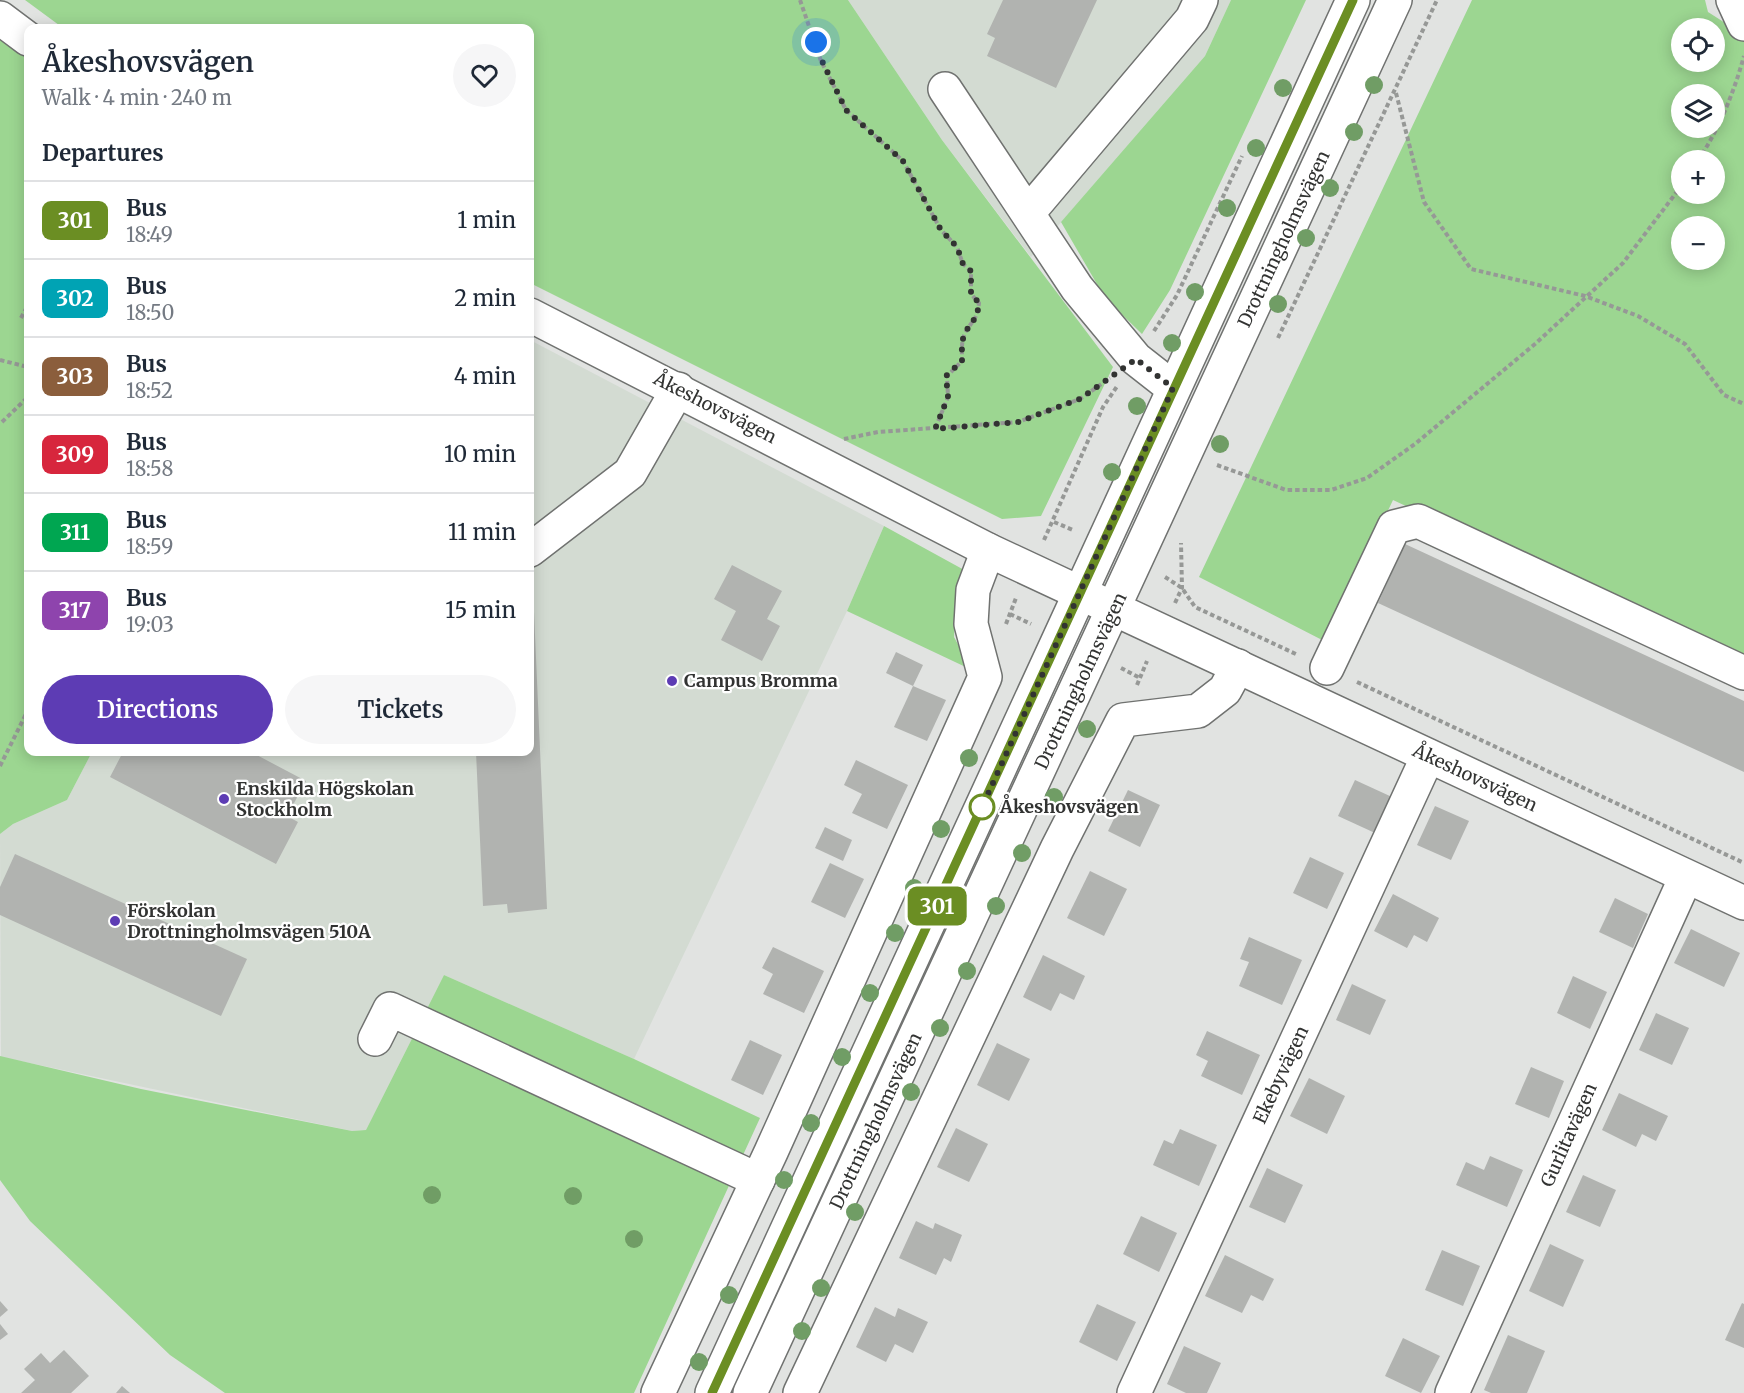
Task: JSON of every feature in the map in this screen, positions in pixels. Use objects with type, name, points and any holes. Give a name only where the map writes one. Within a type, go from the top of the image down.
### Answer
[{"type":"street","points":[[1028,213],[1192,19],[1201,0]]},
{"type":"street","name":"Drottningholmsvägen","points":[[712,1393],[1079,591],[1353,0]]},
{"type":"street","name":"Drottningholmsvägen","points":[[750,1393],[1115,609],[1395,0]]},
{"type":"street","points":[[1733,0],[1744,24]]},
{"type":"street","points":[[0,18],[24,36]]},
{"type":"street","points":[[945,89],[1077,288],[1136,359],[1173,388]]},
{"type":"street","name":"Åkeshovsvägen","points":[[534,317],[988,550],[1744,903]]},
{"type":"street","points":[[534,547],[630,473],[678,389]]},
{"type":"street","points":[[1327,668],[1394,526],[1418,521],[1744,673]]},
{"type":"street","points":[[658,1393],[758,1180],[984,677],[971,624],[973,590],[988,550]]},
{"type":"street","points":[[800,1393],[1057,849],[1123,720],[1198,711],[1225,690],[1238,666]]},
{"type":"street","name":"Ekebyvägen","points":[[1134,1393],[1428,756]]},
{"type":"street","name":"Gurlitavägen","points":[[1452,1393],[1686,877]]},
{"type":"street","points":[[375,1039],[390,1009],[758,1180]]},
{"type":"path","points":[[800,0],[822,61],[846,110],[903,161],[941,230],[957,247],[963,264],[971,271],[971,294],[979,303],[977,318],[965,333],[962,342],[962,361],[946,376],[948,397],[935,429]]},
{"type":"path","name":"Drottningholmsvägen","points":[[1273,348],[1437,0]]},
{"type":"path","points":[[1703,150],[1737,81],[1744,56]]},
{"type":"path","points":[[1395,92],[1424,202],[1442,231],[1471,269],[1585,296],[1638,316],[1685,344],[1724,395],[1744,404]]},
{"type":"path","points":[[1217,465],[1286,490],[1331,490],[1367,478],[1415,444],[1534,344],[1623,263],[1671,200]]},
{"type":"path","points":[[21,318],[24,312]]},
{"type":"path","points":[[841,440],[878,432],[1018,422],[1080,399],[1136,359]]},
{"type":"path","points":[[0,360],[24,366]]},
{"type":"path","points":[[2,422],[24,401]]},
{"type":"path","points":[[1213,474],[1222,454]]},
{"type":"path","points":[[1123,720],[1161,630],[1182,588],[1181,541]]},
{"type":"path","points":[[1182,588],[1195,607],[1744,863]]},
{"type":"path","points":[[0,766],[24,718]]},
{"type":"shaded area","points":[[848,0],[1231,0],[1205,56],[1031,257],[942,140]]},
{"type":"shaded area","name":"Campus Bromma","points":[[534,342],[884,526],[847,611],[634,1059],[444,975],[366,1130],[352,1131],[1,1057],[0,834],[13,824],[67,800],[90,756],[534,756]]},
{"type":"green space","points":[[25,0],[848,0],[942,140],[1113,367],[1041,516],[1002,519],[534,285],[534,24],[58,24]]},
{"type":"green space","points":[[1231,0],[1306,0],[1170,290],[1142,334],[1105,298],[1061,222],[1205,56]]},
{"type":"green space","points":[[1472,0],[1705,0],[1708,12],[1717,18],[1671,18],[1671,72],[1725,72],[1725,23],[1744,35],[1744,664],[1393,500],[1326,642],[1199,577]]},
{"type":"green space","points":[[0,34],[24,54],[24,756],[90,756],[67,800],[13,824],[0,834]]},
{"type":"green space","points":[[884,526],[966,571],[955,619],[954,637],[972,670],[847,611]]},
{"type":"green space","points":[[444,975],[634,1059],[760,1118],[634,1393],[225,1393],[170,1355],[30,1221],[0,1180],[0,1056],[141,1089],[352,1131],[366,1130]]},
{"type":"building","points":[[1003,0],[1097,0],[1056,88],[987,56],[995,38],[987,34]]},
{"type":"building","points":[[1405,544],[1744,701],[1744,772],[1378,603]]},
{"type":"building","points":[[732,565],[782,591],[767,619],[780,626],[762,661],[721,640],[736,611],[714,599]]},
{"type":"building","points":[[534,612],[547,909],[508,913],[507,904],[483,906],[476,756],[534,756]]},
{"type":"building","points":[[896,652],[923,665],[913,686],[886,673]]},
{"type":"building","points":[[913,686],[946,700],[927,741],[894,727]]},
{"type":"building","name":"Enskilda Högskolan Stockholm","points":[[121,756],[259,756],[306,781],[287,816],[298,822],[276,864],[110,777]]},
{"type":"building","points":[[856,760],[908,785],[887,829],[852,813],[862,794],[844,785]]},
{"type":"building","points":[[1355,780],[1392,797],[1375,833],[1338,816]]},
{"type":"building","points":[[1128,790],[1160,805],[1140,847],[1108,831]]},
{"type":"building","points":[[1435,806],[1469,821],[1451,860],[1417,845]]},
{"type":"building","points":[[825,827],[852,840],[843,861],[815,848]]},
{"type":"building","points":[[15,854],[247,959],[221,1016],[0,915],[0,887]]},
{"type":"building","points":[[1310,857],[1344,873],[1327,909],[1293,893]]},
{"type":"building","points":[[830,863],[864,879],[845,918],[811,902]]},
{"type":"building","points":[[1090,871],[1127,889],[1104,936],[1067,918]]},
{"type":"building","points":[[1393,894],[1439,918],[1427,942],[1414,935],[1407,948],[1374,931]]},
{"type":"building","points":[[1615,898],[1648,914],[1633,948],[1599,932]]},
{"type":"building","points":[[1691,929],[1740,953],[1724,987],[1674,963]]},
{"type":"building","points":[[1249,937],[1302,960],[1282,1005],[1239,986],[1249,962],[1240,959]]},
{"type":"building","points":[[773,947],[824,971],[804,1013],[763,994],[773,974],[762,968]]},
{"type":"building","points":[[1043,955],[1085,976],[1074,1000],[1060,993],[1051,1011],[1023,997]]},
{"type":"building","points":[[1573,976],[1607,992],[1590,1029],[1557,1013]]},
{"type":"building","points":[[1352,984],[1386,1000],[1370,1035],[1336,1020]]},
{"type":"building","points":[[1656,1013],[1689,1028],[1672,1065],[1639,1050]]},
{"type":"building","points":[[1207,1031],[1260,1055],[1242,1095],[1201,1076],[1208,1061],[1196,1055]]},
{"type":"building","points":[[750,1040],[782,1055],[763,1095],[731,1080]]},
{"type":"building","points":[[997,1043],[1030,1059],[1009,1101],[977,1085]]},
{"type":"building","points":[[1531,1067],[1564,1081],[1549,1118],[1515,1104]]},
{"type":"building","points":[[1309,1078],[1345,1096],[1327,1134],[1290,1116]]},
{"type":"building","points":[[1619,1093],[1668,1116],[1656,1141],[1642,1134],[1636,1147],[1602,1130]]},
{"type":"building","points":[[956,1128],[988,1144],[969,1182],[937,1167]]},
{"type":"building","points":[[1180,1129],[1217,1145],[1199,1186],[1153,1165],[1164,1140],[1173,1144]]},
{"type":"building","points":[[1490,1156],[1523,1170],[1507,1207],[1456,1185],[1466,1162],[1484,1170]]},
{"type":"building","points":[[1267,1168],[1303,1185],[1285,1223],[1249,1207]]},
{"type":"building","points":[[1583,1175],[1616,1190],[1600,1227],[1566,1212]]},
{"type":"building","points":[[1141,1216],[1177,1233],[1159,1272],[1123,1254]]},
{"type":"building","points":[[916,1221],[933,1229],[935,1223],[962,1235],[951,1262],[944,1258],[936,1275],[899,1258]]},
{"type":"building","points":[[1550,1244],[1584,1260],[1563,1307],[1529,1291]]},
{"type":"building","points":[[1442,1250],[1480,1266],[1463,1306],[1425,1290]]},
{"type":"building","points":[[1225,1255],[1274,1279],[1263,1301],[1251,1295],[1242,1313],[1205,1296]]},
{"type":"building","points":[[0,1301],[8,1310],[0,1317]]},
{"type":"building","points":[[1742,1303],[1744,1304],[1744,1348],[1725,1340]]},
{"type":"building","points":[[1097,1304],[1136,1322],[1117,1361],[1079,1342]]},
{"type":"building","points":[[875,1307],[895,1317],[898,1308],[928,1322],[913,1353],[895,1344],[886,1362],[856,1347]]},
{"type":"building","points":[[0,1324],[8,1334],[0,1340]]},
{"type":"building","points":[[1508,1335],[1545,1351],[1527,1393],[1491,1393],[1484,1390]]},
{"type":"building","points":[[1403,1338],[1440,1356],[1421,1393],[1385,1376]]},
{"type":"building","points":[[1184,1346],[1221,1363],[1207,1393],[1186,1393],[1167,1384]]},
{"type":"building","points":[[64,1350],[89,1376],[71,1393],[21,1393],[35,1380],[24,1369],[41,1353],[50,1363]]},
{"type":"building","points":[[122,1386],[130,1393],[116,1393]]},
{"type":"bus line","name":"301","points":[[712,1393],[1060,638],[1079,591],[1353,0]]},
{"type":"place","name":"Campus Bromma","points":[[672,681]]},
{"type":"place","name":"Enskilda Högskolan Stockholm","points":[[224,799]]},
{"type":"place","name":"Åkeshovsvägen","points":[[982,807]]},
{"type":"place","name":"Förskolan Drottningholmsvägen 510A","points":[[115,921]]},
{"type":"route","points":[[816,42],[822,61],[846,110],[903,161],[941,230],[957,247],[963,264],[971,271],[971,294],[979,303],[977,318],[965,333],[962,342],[962,361],[946,376],[948,397],[935,429],[1018,422],[1080,399],[1136,359],[1173,388],[982,807]]}]
